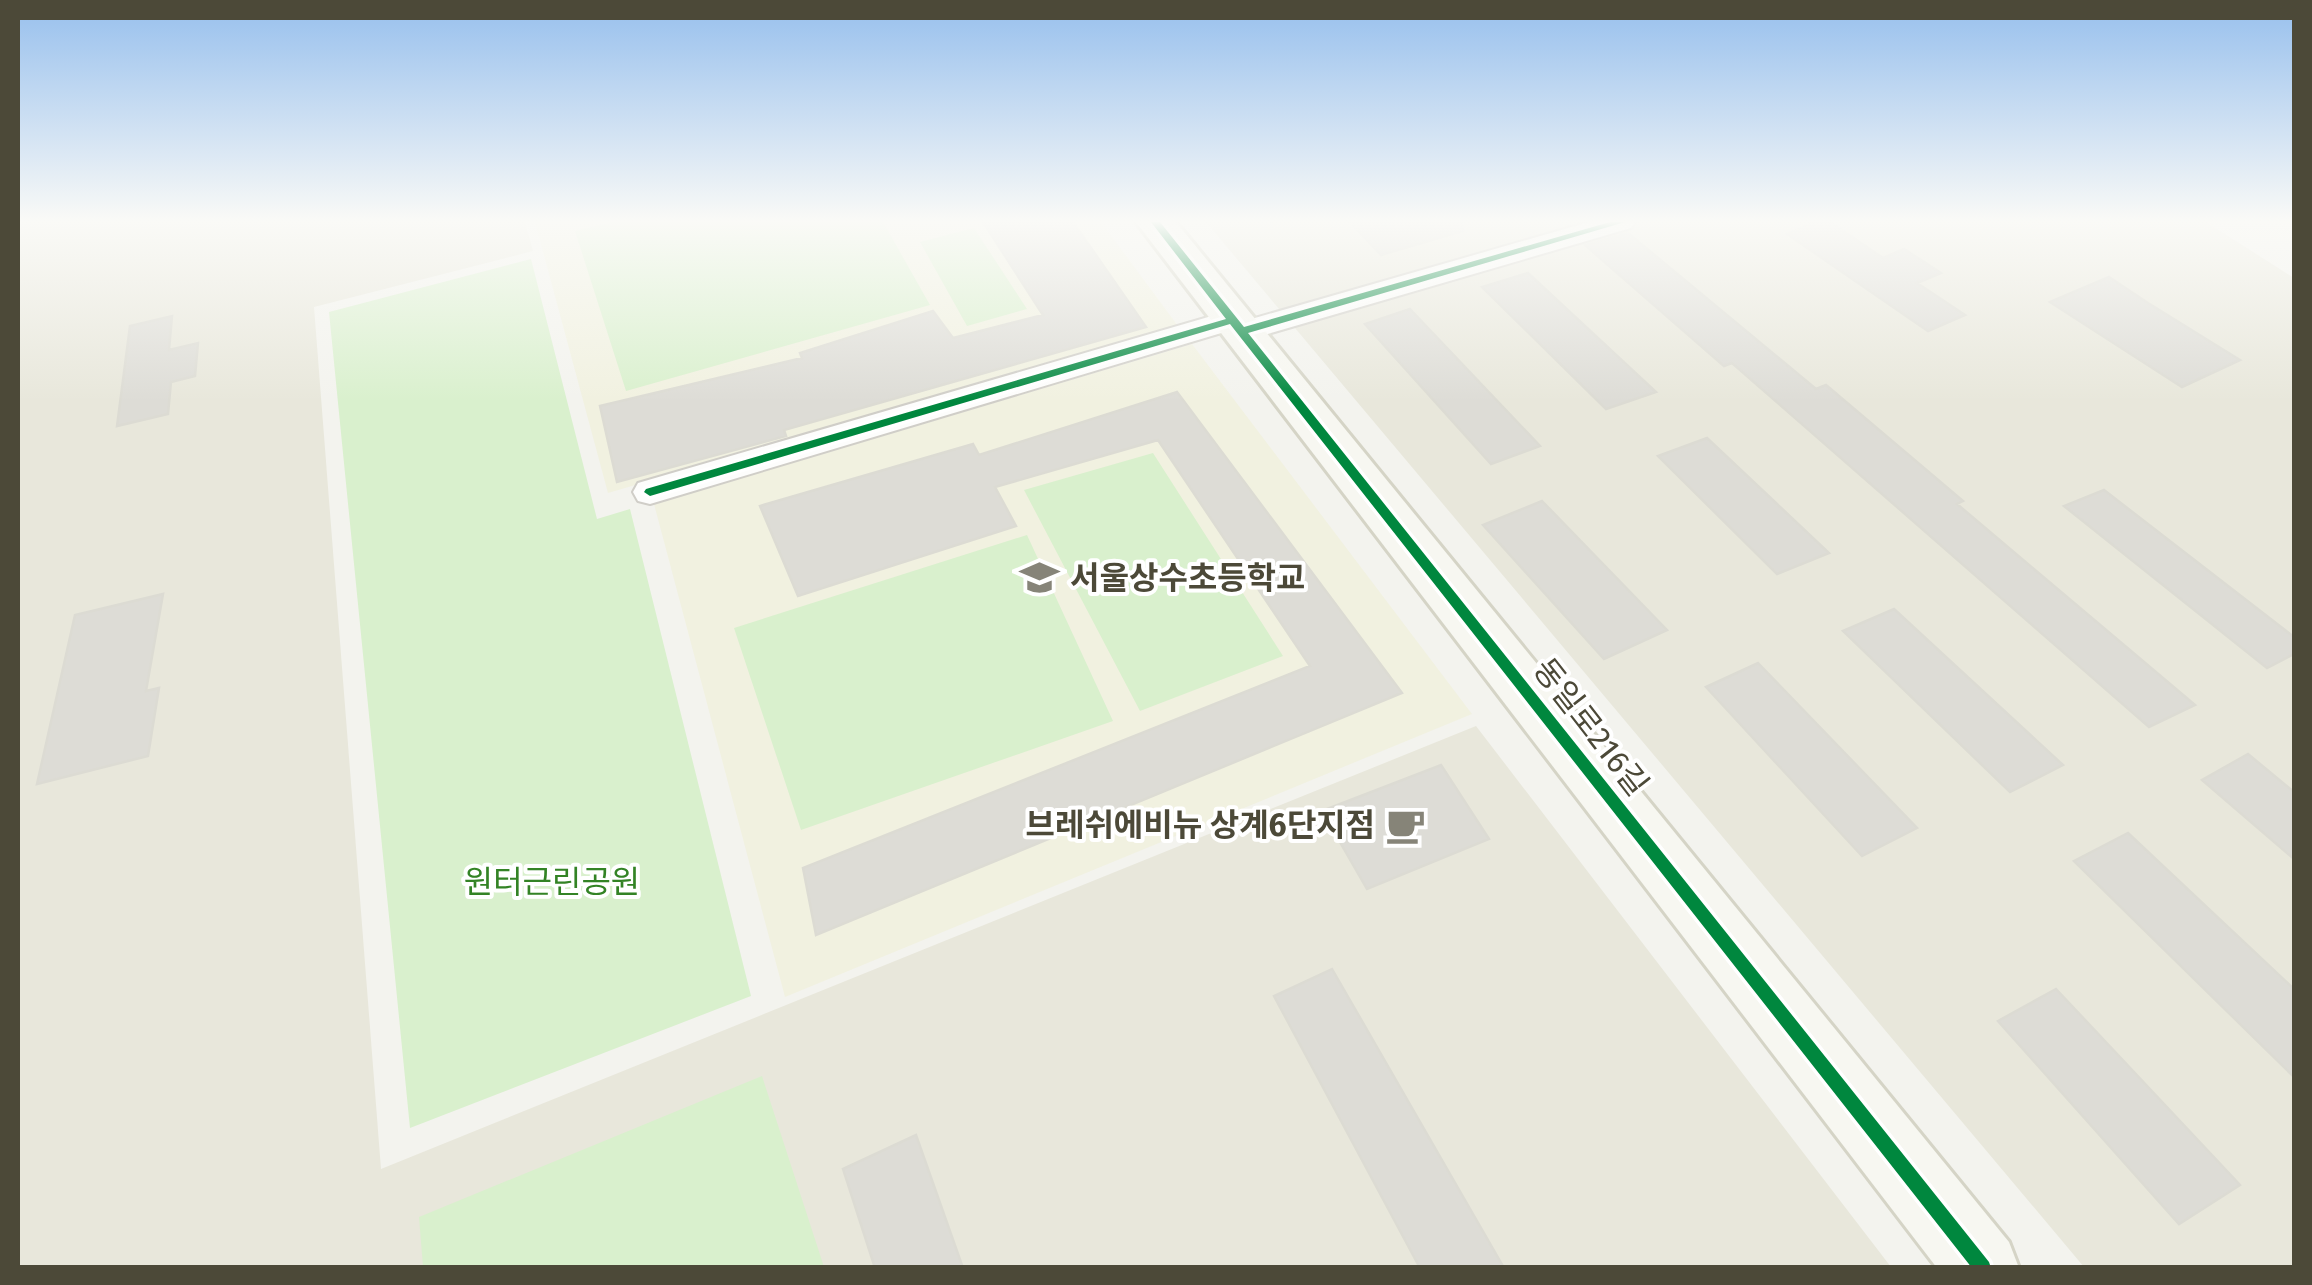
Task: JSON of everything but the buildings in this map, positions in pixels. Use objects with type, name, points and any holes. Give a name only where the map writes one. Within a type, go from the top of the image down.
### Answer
[{"type":"street","name":"동일로216길","points":[[1203,282],[1983,1268]]},
{"type":"street","points":[[650,492],[1398,282]]},
{"type":"shaded area","points":[[18,282],[412,282],[314,307],[381,1169],[1476,726],[1891,1267],[18,1267]]},
{"type":"shaded area","points":[[551,282],[1145,282],[1178,326],[608,493]]},
{"type":"shaded area","points":[[1256,282],[2294,282],[2294,1267],[2084,1267]]},
{"type":"shaded area","points":[[1192,344],[1472,714],[785,997],[654,504]]},
{"type":"green space","name":"원터근린공원","points":[[443,282],[537,282],[597,519],[630,509],[751,996],[410,1128],[329,312]]},
{"type":"green space","points":[[591,282],[917,282],[930,305],[626,391]]},
{"type":"green space","points":[[942,282],[1009,282],[1027,309],[967,326]]},
{"type":"green space","points":[[1153,453],[1283,656],[1140,711],[1024,490]]},
{"type":"green space","points":[[1027,535],[1113,721],[801,830],[734,628]]},
{"type":"green space","points":[[762,1076],[824,1267],[423,1267],[419,1217]]},
{"type":"cycle path","points":[[1202,282],[1983,1268]]},
{"type":"cycle path","points":[[1243,331],[1413,282]]},
{"type":"cycle path","points":[[650,492],[1233,320]]},
{"type":"place","name":"서울상수초등학교","points":[[1040,578]]},
{"type":"place","name":"브레쉬에비뉴 상계6단지점","points":[[1405,825]]}]
